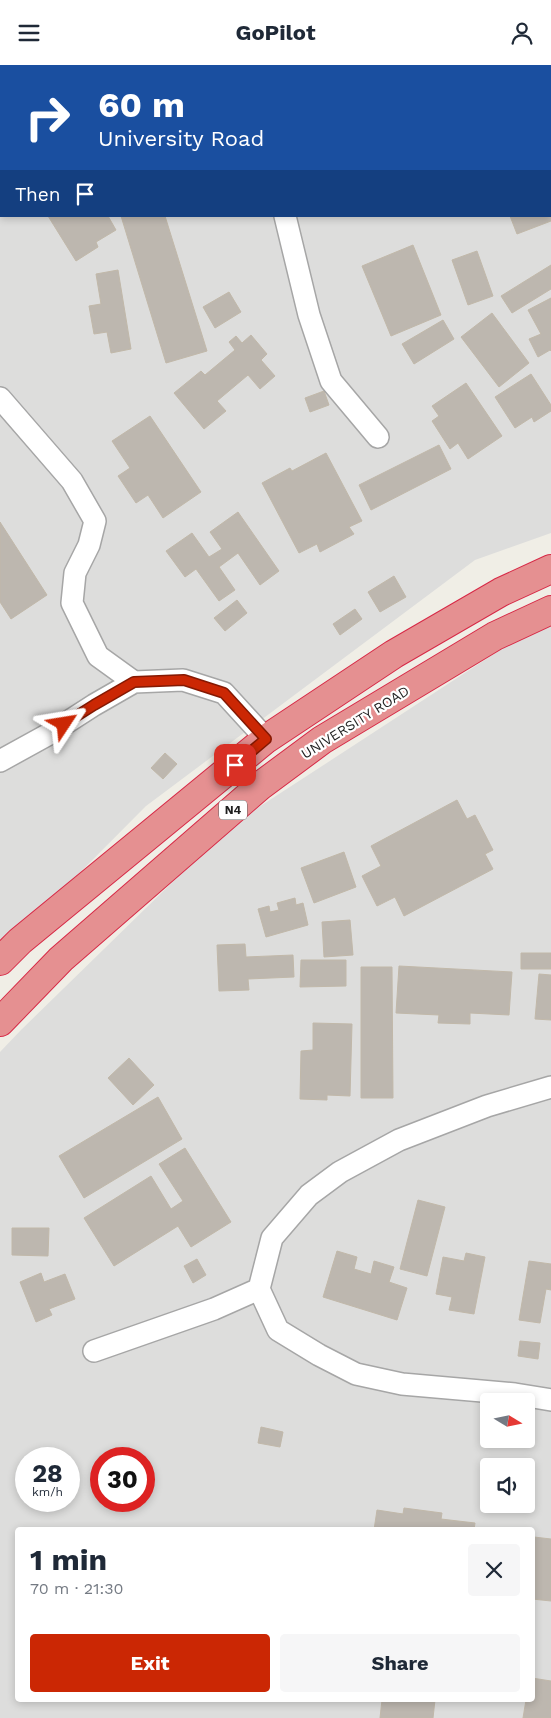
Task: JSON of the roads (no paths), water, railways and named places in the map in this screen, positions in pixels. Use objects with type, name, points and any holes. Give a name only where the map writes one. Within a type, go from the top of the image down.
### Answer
[{"type":"highway","name":"N4","points":[[0,961],[20,941],[266,739],[394,654],[501,592],[551,569]]},
{"type":"highway","name":"UNIVERSITY ROAD","points":[[0,1022],[61,959],[260,786],[322,740],[495,636],[551,610]]},
{"type":"street","points":[[286,217],[309,315],[331,381],[378,437]]},
{"type":"street","points":[[0,398],[72,481],[95,521],[89,545],[75,573],[72,603],[98,656],[134,682]]},
{"type":"street","points":[[0,761],[49,734],[134,682],[184,680],[224,693],[266,739]]},
{"type":"street","points":[[551,1087],[487,1106],[399,1140],[340,1172],[310,1195],[272,1237],[259,1289],[278,1330],[319,1355],[356,1373],[402,1384],[515,1394],[551,1400]]},
{"type":"street","points":[[94,1351],[214,1309],[259,1289]]}]
